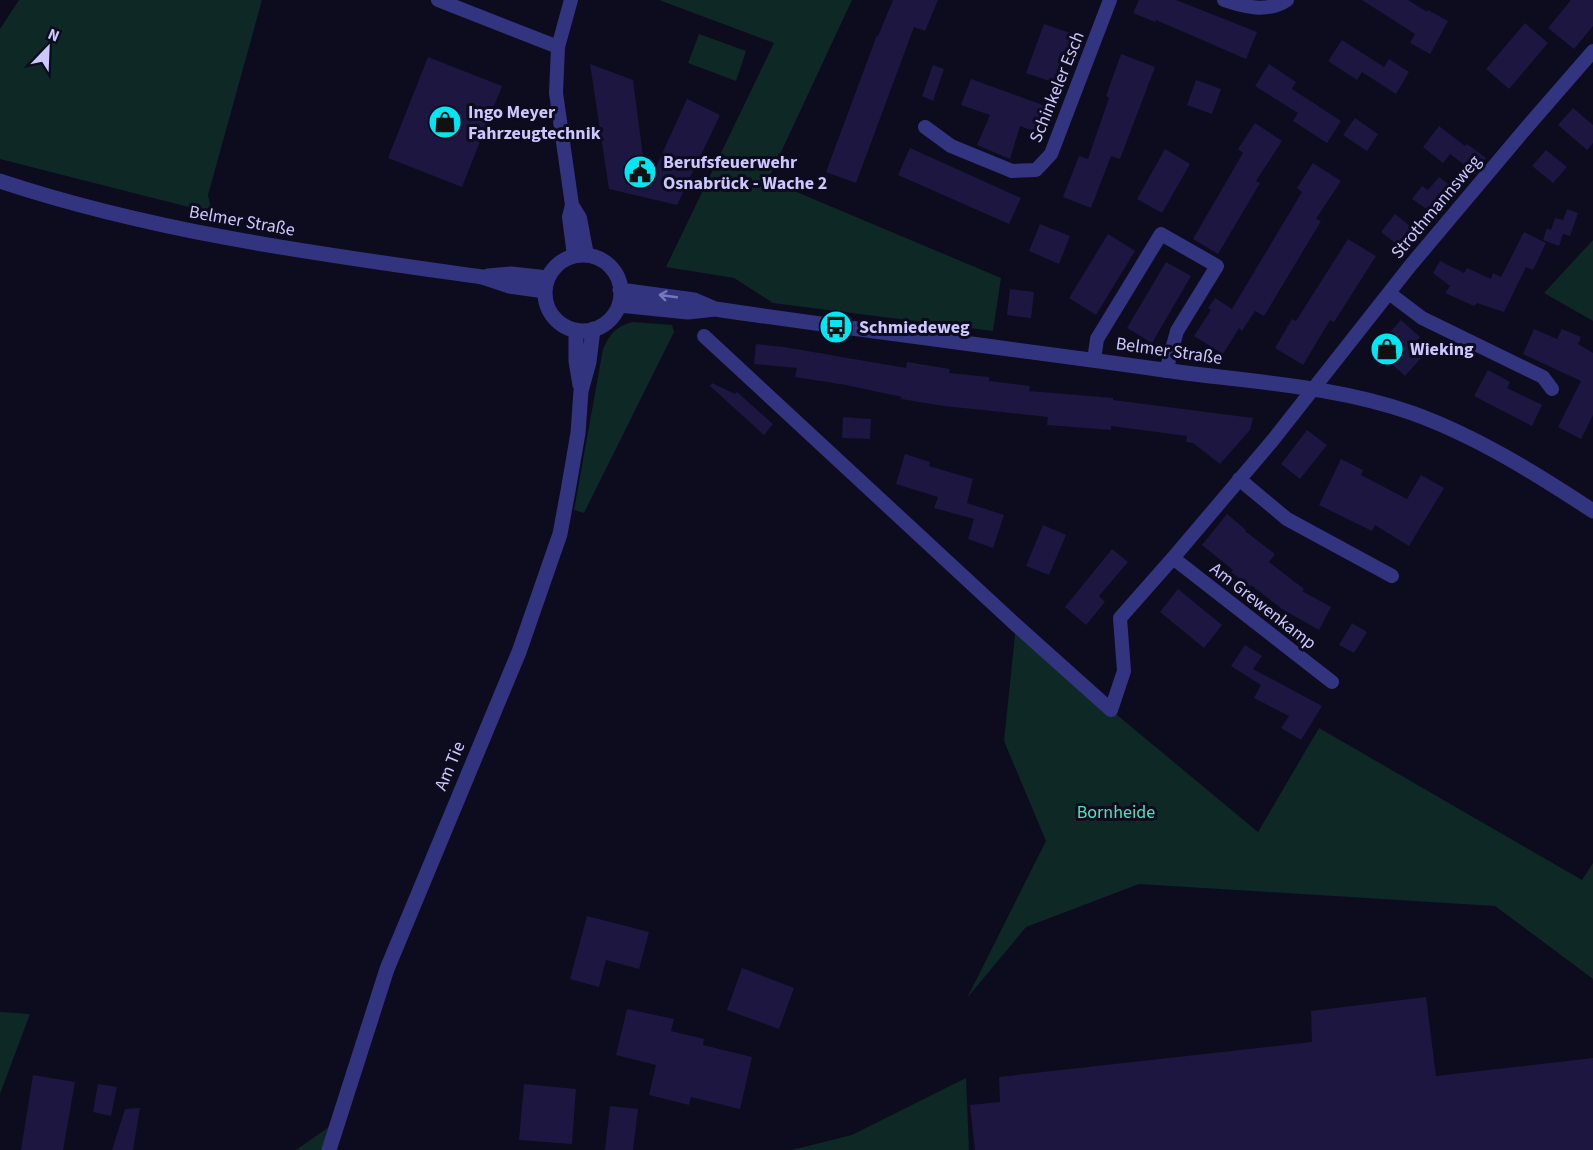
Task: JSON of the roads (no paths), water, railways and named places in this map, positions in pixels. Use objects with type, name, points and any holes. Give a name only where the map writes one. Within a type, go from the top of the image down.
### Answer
[{"type":"street","points":[[438,0],[558,47]]},
{"type":"street","points":[[572,0],[558,47],[555,93],[572,206],[580,218],[581,255]]},
{"type":"street","name":"Schinkeler Esch","points":[[925,127],[951,146],[1012,171],[1036,170],[1051,154],[1110,0]]},
{"type":"street","points":[[1224,0],[1237,5],[1262,9],[1287,0]]},
{"type":"street","name":"Strothmannsweg","points":[[1311,389],[1521,134],[1593,51]]},
{"type":"street","name":"Belmer Straße","points":[[0,181],[126,218],[204,235],[293,251],[482,277],[511,274],[546,284]]},
{"type":"street","points":[[1094,360],[1097,339],[1161,234],[1217,266],[1177,331],[1167,370]]},
{"type":"street","points":[[581,255],[599,258],[610,266],[620,282],[619,297],[614,315],[605,324],[593,329],[576,330],[558,321],[550,312],[545,300],[546,284],[555,267],[562,261],[581,255]]},
{"type":"street","points":[[1389,293],[1422,318],[1543,377],[1552,389]]},
{"type":"street","name":"Belmer Straße","points":[[619,297],[694,300],[715,309],[996,349],[1311,389],[1364,399],[1413,413],[1482,444],[1562,490],[1593,511]]},
{"type":"street","name":"Am Tie","points":[[329,1150],[387,969],[519,652],[560,534],[578,433],[581,391],[589,362],[593,329]]},
{"type":"street","name":"Am Tie","points":[[576,330],[576,361],[581,391]]},
{"type":"street","points":[[704,336],[1111,710],[1124,671],[1120,618],[1273,440],[1311,389]]},
{"type":"street","points":[[1239,479],[1287,519],[1392,576]]},
{"type":"street","name":"Am Grewenkamp","points":[[1173,558],[1332,682]]},
{"type":"place","name":"Ingo Meyer Fahrzeugtechnik","points":[[445,122]]},
{"type":"place","name":"Berufsfeuerwehr Osnabrück - Wache 2","points":[[640,172]]},
{"type":"place","name":"Schmiedeweg","points":[[836,327]]},
{"type":"place","name":"Wieking","points":[[1387,349]]},
{"type":"park label","name":"Bornheide","points":[[1116,812]]}]
